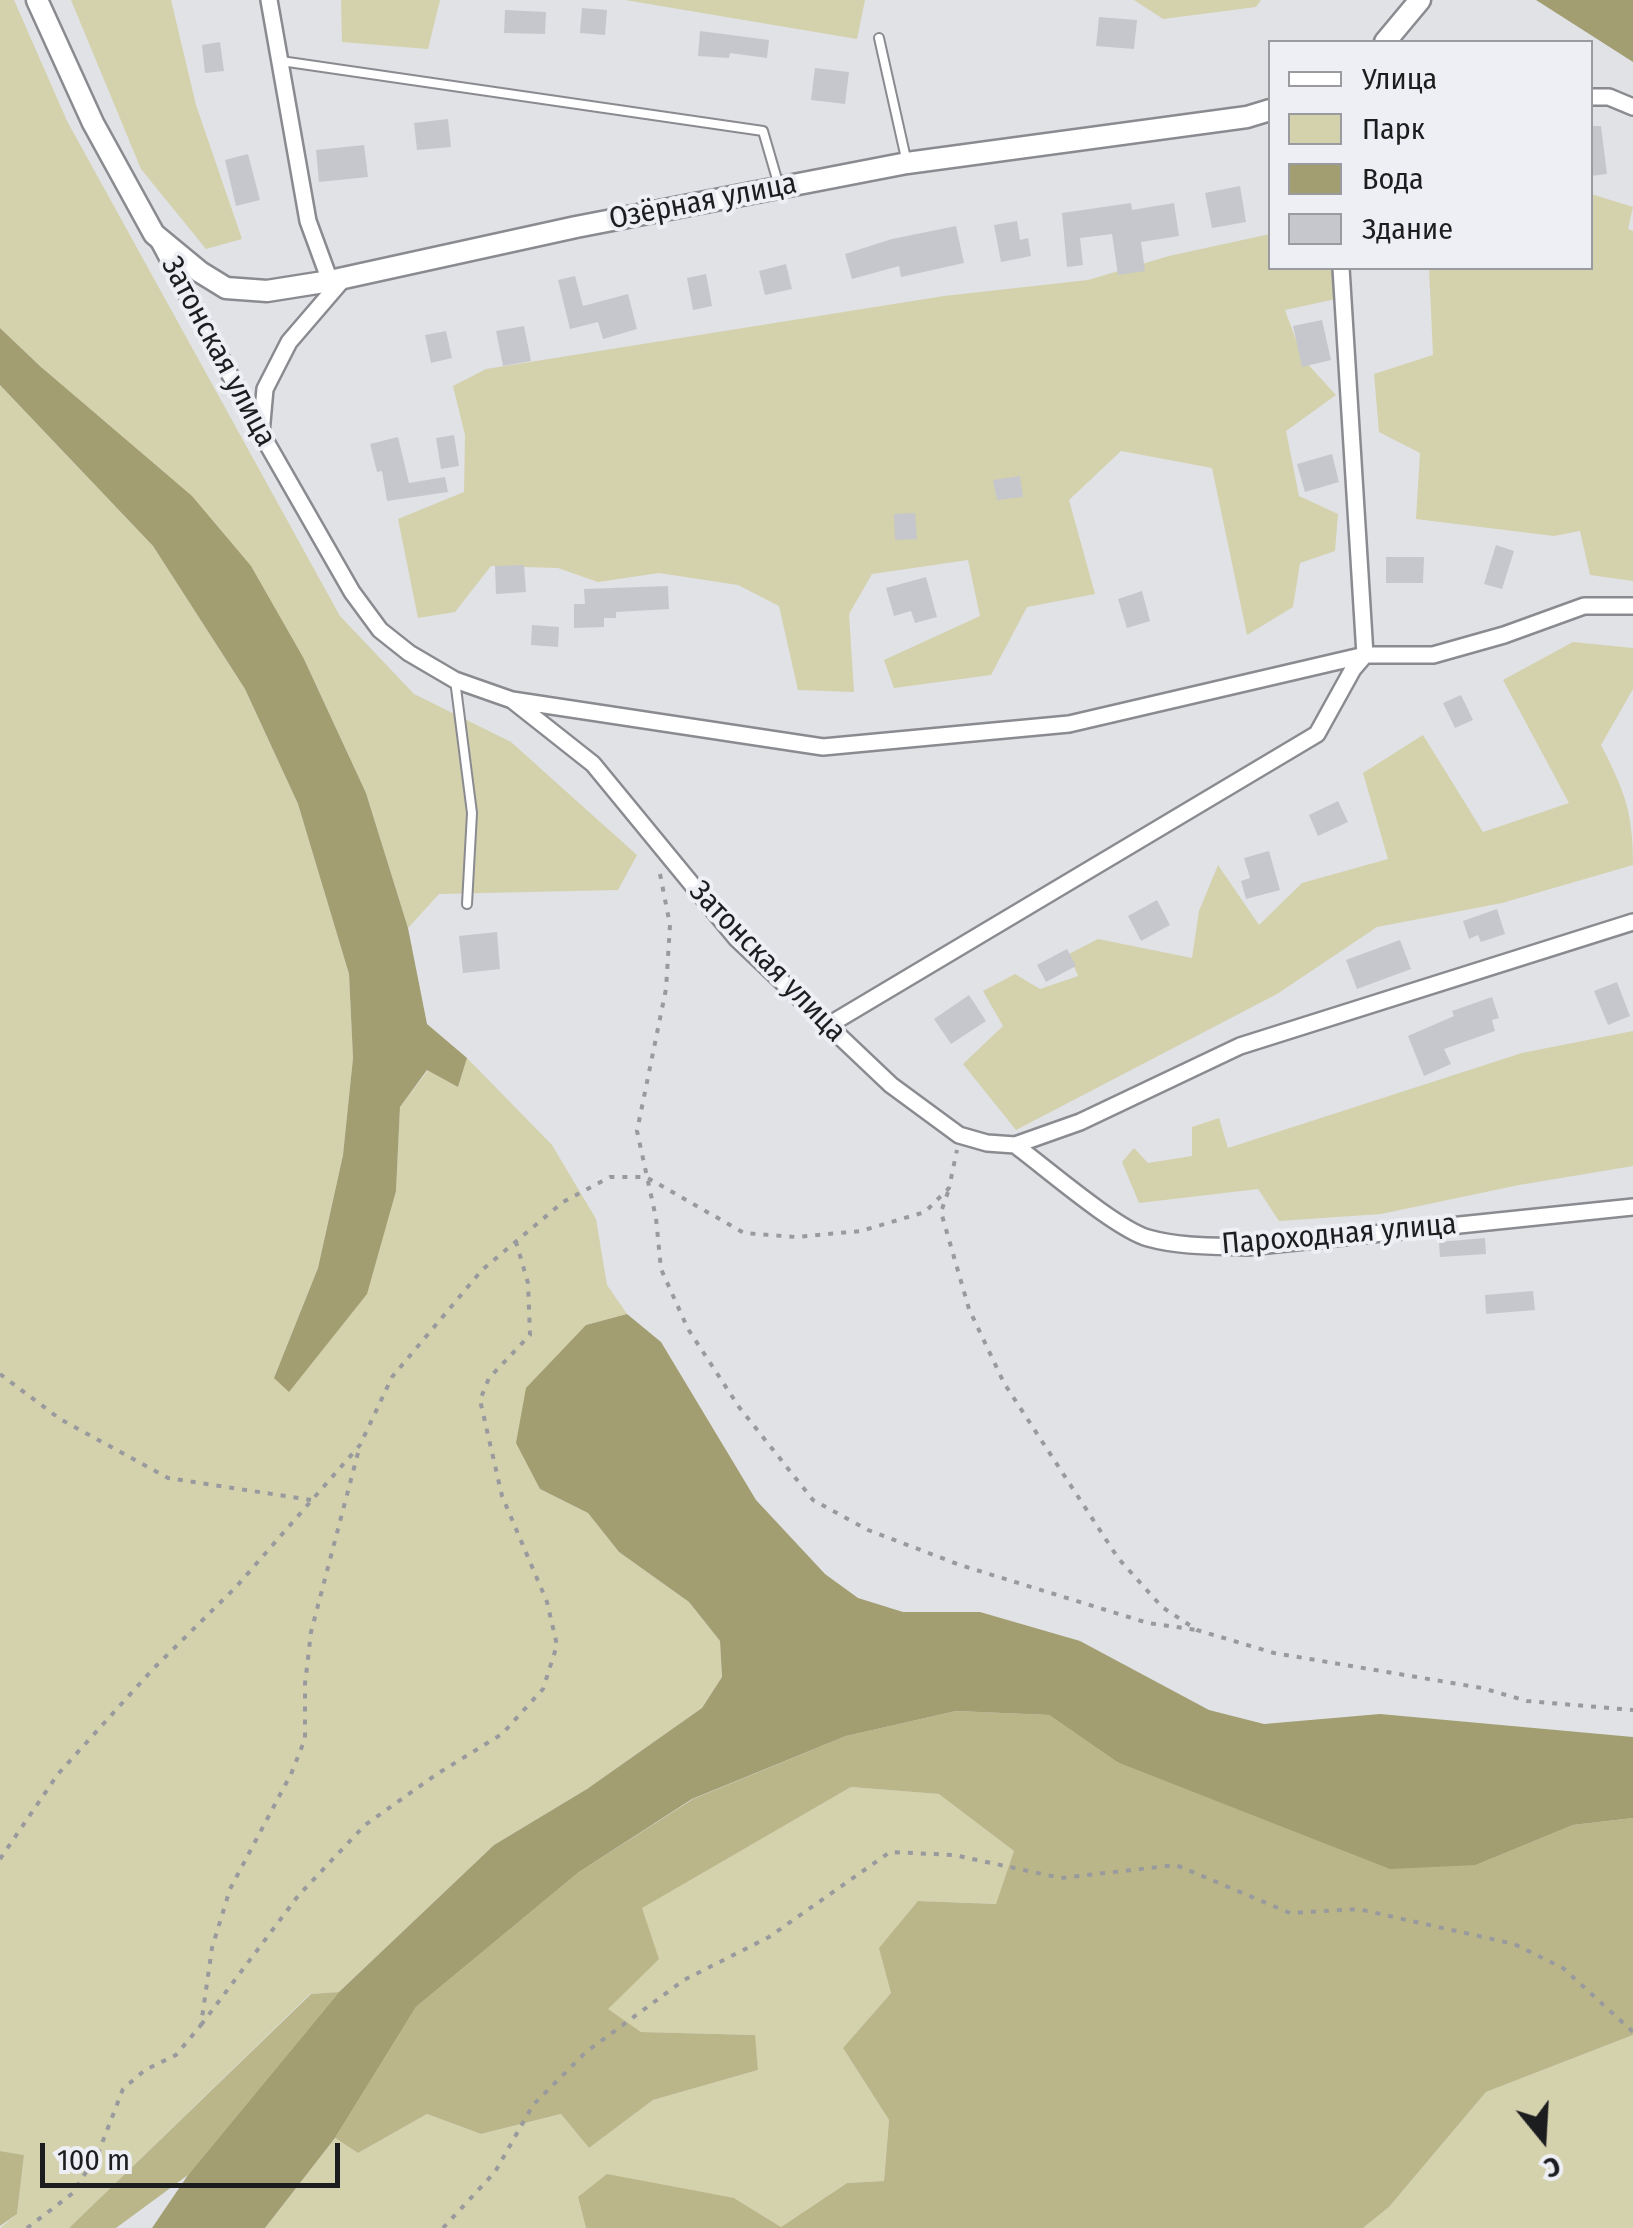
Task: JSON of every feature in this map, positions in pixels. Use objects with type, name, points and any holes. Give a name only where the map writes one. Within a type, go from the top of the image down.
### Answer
[{"type":"street","points":[[38,0],[94,123],[154,234]]},
{"type":"street","points":[[261,433],[265,389],[289,342],[337,280],[308,220],[269,0]]},
{"type":"street","points":[[1387,40],[1418,2]]},
{"type":"street","points":[[1593,97],[1609,97],[1633,107]]},
{"type":"street","name":"Озёрная улица","points":[[154,234],[226,288],[267,291],[337,280],[779,186],[907,163],[1247,117],[1268,111]]},
{"type":"street","name":"Затонская улица","points":[[154,234],[261,433],[352,592],[380,630],[455,680],[512,700],[593,764],[736,938],[903,1094],[959,1135],[1015,1145],[1080,1122],[1240,1046],[1633,922]]},
{"type":"street","points":[[827,1026],[1318,734],[1365,655],[1341,270]]},
{"type":"street","points":[[512,700],[823,747],[1068,724],[1365,655],[1433,655],[1584,606],[1633,606]]},
{"type":"street","name":"Пароходная улица","points":[[1015,1145],[1145,1237],[1195,1246],[1248,1246],[1633,1208]]},
{"type":"lane","points":[[880,38],[907,163]]},
{"type":"lane","points":[[278,60],[764,130],[779,186]]},
{"type":"lane","points":[[455,680],[472,813],[467,904]]},
{"type":"path","points":[[660,874],[670,925],[666,988],[637,1131],[656,1218],[661,1269],[688,1329],[739,1407],[813,1500],[868,1530],[960,1565],[1148,1623],[1197,1630],[1274,1653],[1482,1688],[1526,1701],[1633,1710]]},
{"type":"path","points":[[959,1135],[942,1212],[968,1309],[1004,1382],[1118,1558],[1162,1607],[1197,1630]]},
{"type":"path","points":[[201,2025],[212,1948],[230,1889],[291,1774],[304,1739],[311,1632],[360,1446],[392,1377],[482,1270],[563,1202],[610,1177],[646,1178],[744,1233],[796,1237],[861,1232],[925,1212],[949,1188]]},
{"type":"path","points":[[27,2228],[73,2193],[98,2151],[123,2089],[145,2070],[176,2055],[298,1896],[364,1825],[502,1734],[543,1688],[556,1645],[547,1602],[502,1496],[480,1400],[489,1378],[530,1334],[528,1282],[516,1242]]},
{"type":"path","points":[[0,1374],[60,1420],[168,1478],[312,1500]]},
{"type":"path","points":[[0,1858],[58,1774],[153,1669],[236,1586],[360,1446]]},
{"type":"path","points":[[442,2228],[496,2172],[533,2105],[586,2052],[684,1980],[769,1937],[890,1852],[954,1855],[1061,1878],[1176,1865],[1290,1913],[1358,1908],[1514,1944],[1563,1968],[1633,2032]]},
{"type":"green space","points":[[0,0],[14,0],[67,121],[340,616],[414,694],[511,742],[637,855],[618,890],[439,894],[408,928],[366,793],[304,659],[41,367],[0,328]]},
{"type":"green space","points":[[71,0],[171,0],[196,105],[242,239],[206,249],[141,169]]},
{"type":"green space","points":[[341,0],[440,0],[428,49],[342,42]]},
{"type":"green space","points":[[625,0],[865,0],[857,39]]},
{"type":"green space","points":[[1134,0],[1261,0],[1256,7],[1163,19]]},
{"type":"green space","points":[[1593,195],[1633,207],[1628,229],[1633,231],[1633,581],[1590,575],[1580,531],[1554,536],[1416,519],[1420,453],[1379,432],[1374,374],[1433,355],[1429,270],[1593,270]]},
{"type":"green space","points":[[1268,234],[1268,270],[1334,270],[1336,299],[1285,310],[1303,359],[1336,395],[1286,431],[1299,496],[1338,514],[1335,551],[1300,563],[1293,607],[1247,635],[1212,468],[1121,451],[1069,500],[1095,594],[1027,607],[991,675],[894,688],[884,660],[980,616],[968,560],[872,574],[849,614],[854,692],[798,690],[779,606],[738,585],[659,573],[598,582],[558,568],[491,566],[455,612],[418,618],[398,519],[464,492],[465,435],[453,386],[486,369],[944,296],[1088,280],[1169,256]]},
{"type":"green space","points":[[0,385],[153,546],[245,689],[298,804],[349,974],[353,1058],[343,1155],[318,1268],[274,1378],[396,1191],[400,1107],[428,1070],[458,1087],[467,1058],[552,1145],[596,1219],[607,1285],[627,1314],[586,1325],[540,1489],[588,1513],[619,1552],[689,1602],[720,1641],[722,1677],[702,1708],[587,1789],[494,1845],[339,1992],[310,1994],[69,2228],[0,2228],[17,2214],[24,2155],[0,2151]]},
{"type":"green space","points":[[1573,642],[1633,648],[1633,689],[1601,745],[1626,803],[1633,865],[1502,903],[1377,927],[1277,994],[1016,1130],[963,1064],[1003,1026],[983,991],[1015,974],[1040,989],[1078,976],[1069,954],[1098,939],[1192,958],[1199,911],[1218,865],[1259,925],[1302,883],[1388,859],[1363,773],[1423,735],[1483,832],[1569,803],[1503,680]]},
{"type":"green space","points":[[1633,1031],[1633,1166],[1381,1214],[1279,1221],[1258,1189],[1139,1203],[1122,1162],[1134,1148],[1148,1163],[1192,1156],[1192,1127],[1219,1118],[1228,1148],[1522,1053]]},
{"type":"green space","points":[[851,1787],[940,1794],[1014,1851],[997,1904],[918,1901],[891,1993],[843,2048],[889,2120],[884,2181],[847,2183],[781,2227],[734,2198],[578,2197],[586,2228],[265,2228],[335,2138],[358,2153],[427,2114],[481,2134],[561,2114],[589,2148],[653,2100],[758,2070],[754,2035],[641,2032],[607,2010],[641,1908]]},
{"type":"green space","points":[[1633,2035],[1633,2228],[1363,2228],[1389,2207],[1486,2092]]},
{"type":"shaded area","points":[[956,1711],[1049,1715],[1117,1762],[1476,1865],[1573,1825],[1633,1818],[1633,2035],[1486,2092],[1389,2207],[1363,2228],[586,2228],[578,2197],[607,2174],[734,2198],[781,2227],[847,2183],[884,2181],[889,2120],[843,2048],[891,1993],[879,1948],[918,1901],[996,1904],[1014,1851],[939,1794],[851,1787],[642,1908],[659,1959],[608,2009],[641,2032],[755,2035],[758,2070],[653,2100],[589,2148],[561,2114],[481,2134],[427,2114],[358,2153],[335,2138],[416,2007],[579,1872],[693,1799],[846,1736]]},
{"type":"shaded area","points":[[339,1992],[188,2175],[116,2228],[69,2228],[311,1994]]},
{"type":"shaded area","points":[[0,2151],[24,2155],[17,2214],[0,2226]]},
{"type":"water","points":[[1536,0],[1633,0],[1633,62]]},
{"type":"water","points":[[0,328],[192,496],[251,566],[304,659],[366,793],[408,928],[427,1024],[467,1058],[458,1087],[427,1070],[400,1107],[396,1191],[367,1294],[289,1392],[274,1378],[318,1268],[343,1155],[353,1058],[349,974],[298,804],[245,689],[153,546],[0,385]]},
{"type":"water","points":[[627,1314],[661,1342],[756,1500],[825,1574],[858,1598],[903,1612],[980,1612],[1080,1641],[1209,1710],[1264,1724],[1380,1714],[1633,1737],[1633,1818],[1573,1825],[1476,1865],[1390,1869],[1117,1762],[1049,1715],[956,1711],[846,1736],[692,1799],[579,1872],[416,2007],[335,2138],[265,2228],[152,2228],[188,2175],[339,1992],[494,1845],[587,1789],[702,1708],[722,1677],[720,1641],[689,1602],[619,1552],[588,1513],[540,1489],[516,1443],[526,1388],[586,1325]]},
{"type":"building","points":[[582,8],[607,10],[605,35],[580,33]]},
{"type":"building","points":[[505,10],[546,12],[545,34],[504,33]]},
{"type":"building","points":[[1099,17],[1137,20],[1134,49],[1096,46]]},
{"type":"building","points":[[700,31],[769,40],[767,58],[730,53],[729,58],[698,56]]},
{"type":"building","points":[[220,42],[224,71],[205,73],[202,45]]},
{"type":"building","points":[[815,68],[849,72],[845,104],[811,100]]},
{"type":"building","points":[[448,119],[451,147],[417,150],[414,123]]},
{"type":"building","points":[[1593,126],[1601,126],[1607,174],[1593,176]]},
{"type":"building","points":[[364,145],[368,177],[319,182],[316,150]]},
{"type":"building","points":[[248,154],[260,200],[236,206],[225,160]]},
{"type":"building","points":[[1240,186],[1246,222],[1212,228],[1205,193]]},
{"type":"building","points":[[1131,203],[1132,210],[1174,203],[1179,236],[1141,242],[1145,271],[1118,275],[1112,234],[1080,238],[1083,265],[1067,267],[1062,213]]},
{"type":"building","points":[[1017,221],[1020,240],[1028,238],[1031,256],[1001,262],[994,225]]},
{"type":"building","points":[[956,226],[964,263],[901,277],[899,266],[852,279],[845,254],[892,239]]},
{"type":"building","points":[[786,264],[792,289],[765,295],[759,271]]},
{"type":"building","points":[[706,274],[712,306],[693,310],[687,278]]},
{"type":"building","points":[[575,276],[583,306],[628,294],[637,329],[603,339],[598,322],[570,329],[558,280]]},
{"type":"building","points":[[1322,320],[1331,360],[1302,367],[1293,326]]},
{"type":"building","points":[[524,326],[531,361],[503,366],[496,331]]},
{"type":"building","points":[[446,331],[452,358],[431,363],[425,335]]},
{"type":"building","points":[[454,435],[459,466],[441,469],[436,438]]},
{"type":"building","points":[[398,437],[409,483],[445,477],[448,492],[387,501],[382,471],[377,472],[370,444]]},
{"type":"building","points":[[1332,454],[1339,482],[1305,492],[1297,464]]},
{"type":"building","points":[[1020,476],[1023,497],[997,500],[993,480]]},
{"type":"building","points":[[915,513],[917,539],[895,540],[894,514]]},
{"type":"building","points":[[1496,545],[1514,551],[1502,589],[1484,584]]},
{"type":"building","points":[[1386,557],[1424,557],[1423,583],[1386,583]]},
{"type":"building","points":[[524,565],[526,592],[496,594],[495,566]]},
{"type":"building","points":[[926,577],[937,617],[915,623],[911,611],[894,616],[886,588]]},
{"type":"building","points":[[668,586],[669,609],[616,612],[616,618],[604,618],[604,627],[574,628],[574,604],[585,604],[584,589]]},
{"type":"building","points":[[1142,591],[1150,621],[1127,628],[1118,599]]},
{"type":"building","points":[[532,625],[559,627],[558,647],[531,645]]},
{"type":"building","points":[[1461,695],[1473,720],[1455,728],[1443,703]]},
{"type":"building","points":[[1338,801],[1348,822],[1318,836],[1309,815]]},
{"type":"building","points":[[1269,851],[1280,890],[1246,899],[1241,881],[1250,878],[1244,858]]},
{"type":"building","points":[[1157,900],[1170,925],[1141,941],[1128,916]]},
{"type":"building","points":[[1497,909],[1505,934],[1481,942],[1478,935],[1469,939],[1463,921]]},
{"type":"building","points":[[497,932],[500,969],[463,973],[459,936]]},
{"type":"building","points":[[1400,940],[1411,969],[1357,989],[1346,960]]},
{"type":"building","points":[[1067,949],[1076,966],[1046,982],[1037,965]]},
{"type":"building","points":[[1617,982],[1630,1016],[1608,1025],[1594,991]]},
{"type":"building","points":[[969,995],[986,1021],[951,1044],[934,1019]]},
{"type":"building","points":[[1492,997],[1499,1018],[1492,1020],[1495,1031],[1444,1049],[1451,1064],[1424,1076],[1408,1036],[1454,1016],[1452,1011]]},
{"type":"building","points":[[1485,1238],[1486,1254],[1440,1257],[1439,1242]]},
{"type":"building","points":[[1533,1291],[1535,1310],[1486,1314],[1485,1295]]}]
